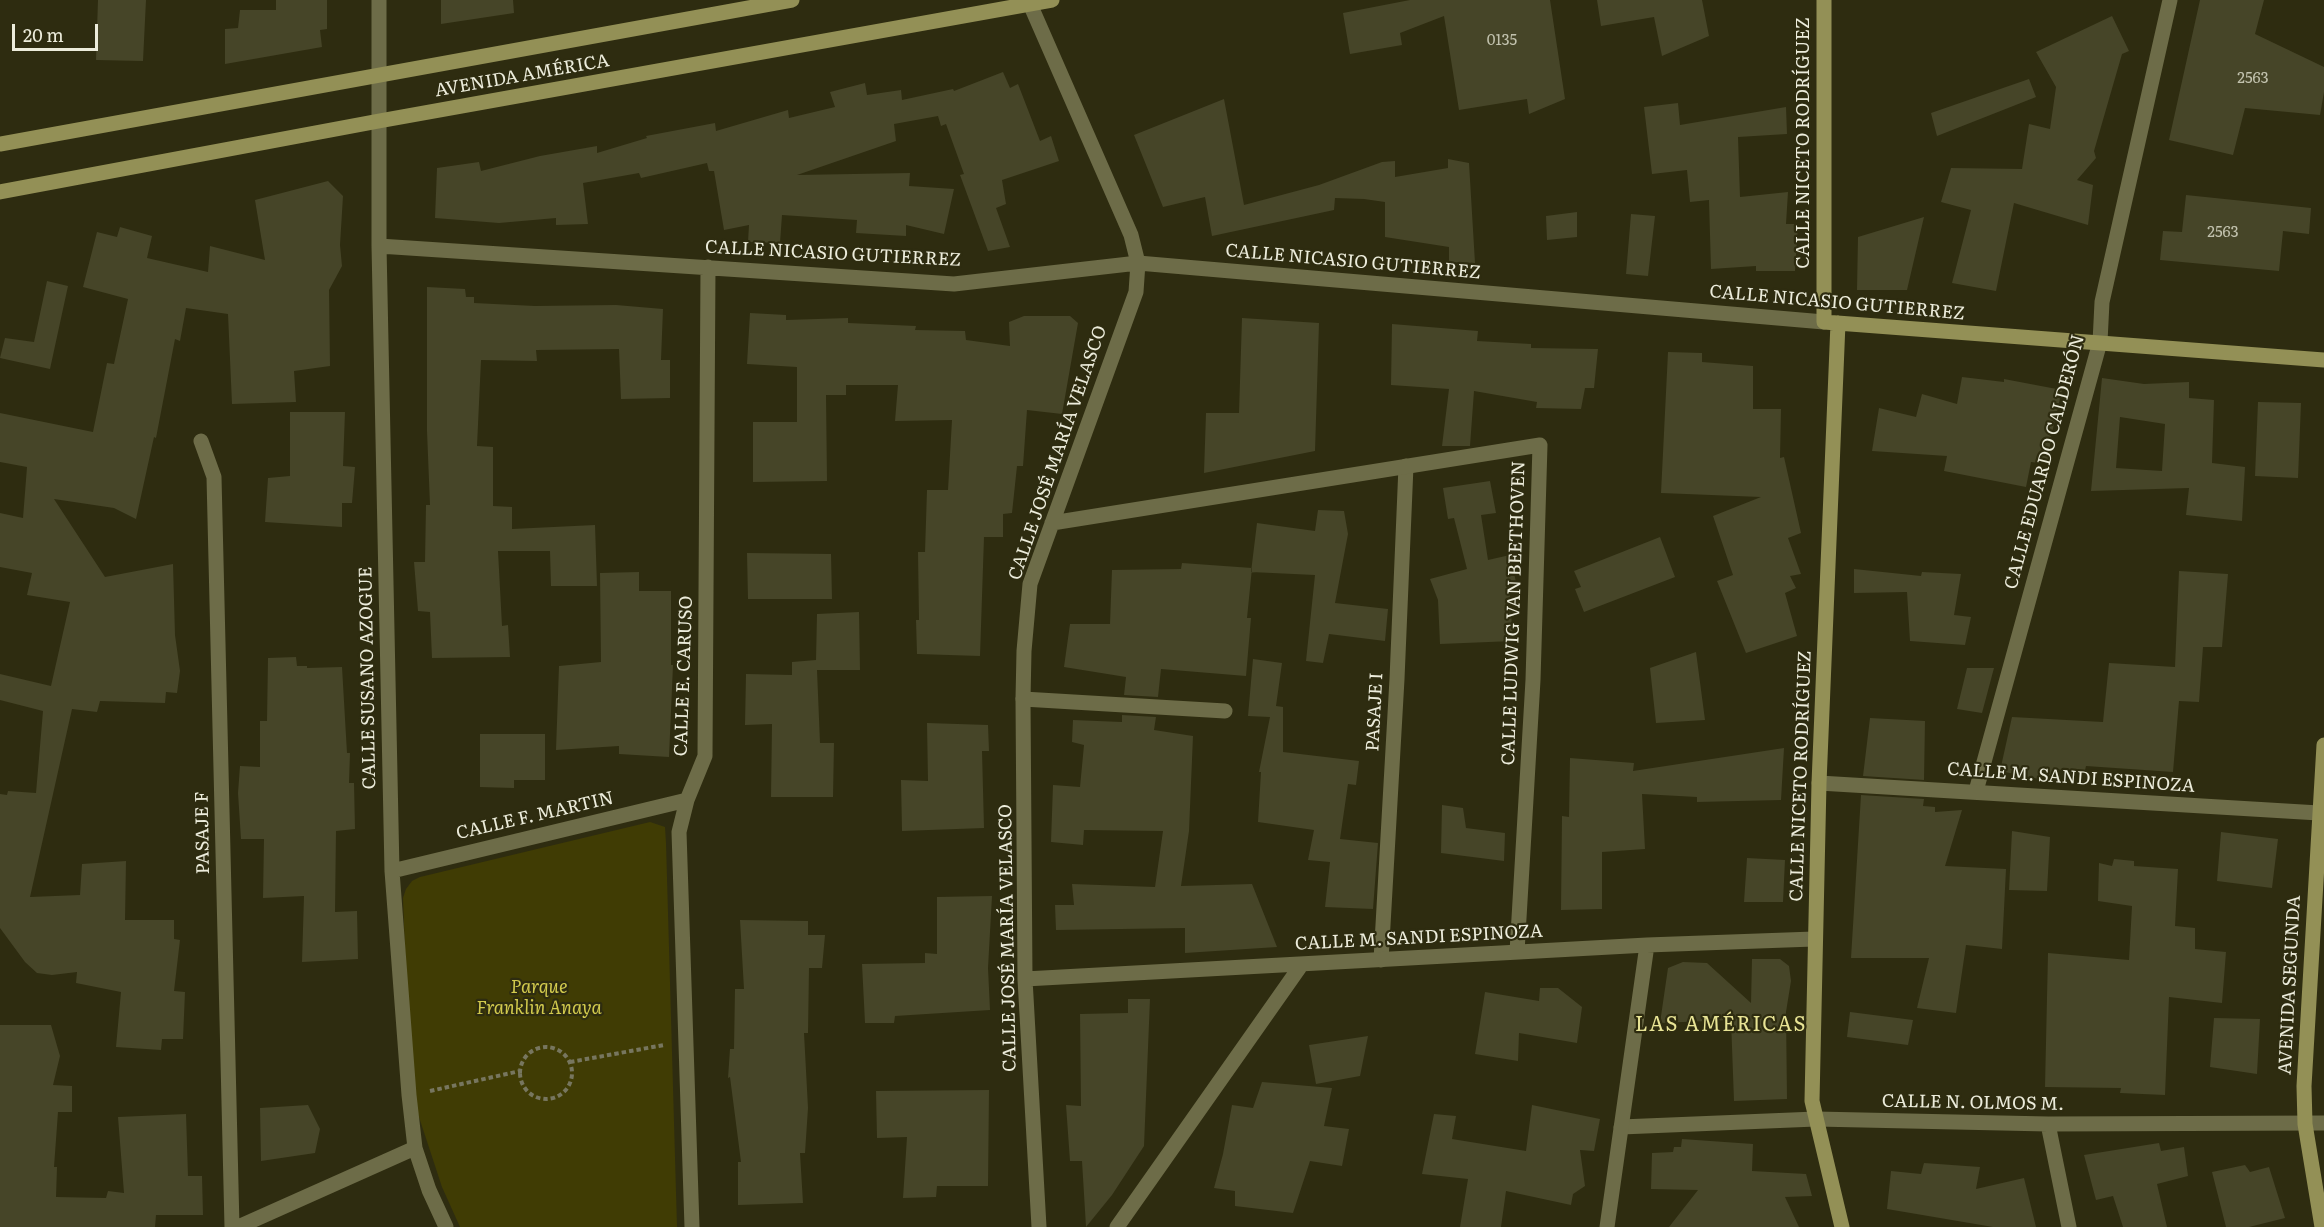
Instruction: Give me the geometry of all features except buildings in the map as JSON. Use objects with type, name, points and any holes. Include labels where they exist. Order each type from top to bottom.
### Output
[{"type":"main road","name":"AVENIDA AMÉRICA","points":[[0,144],[792,0]]},
{"type":"main road","name":"AVENIDA AMÉRICA","points":[[0,192],[1052,0]]},
{"type":"main road","name":"CALLE NICETO RODRÍGUEZ","points":[[1824,0],[1831,323],[1814,939],[1812,1101],[1842,1227]]},
{"type":"main road","name":"CALLE NICASIO GUTIERREZ","points":[[1831,323],[2324,360]]},
{"type":"main road","name":"AVENIDA SEGUNDA","points":[[2322,1227],[2305,1124],[2304,1086],[2324,745]]},
{"type":"street","name":"CALLE SUSANO AZOGUE","points":[[380,0],[379,246],[392,871],[415,1148],[429,1190],[446,1227]]},
{"type":"street","name":"CALLE EDUARDO CALDERÓN","points":[[1976,791],[2100,342],[2102,302],[2170,0]]},
{"type":"street","name":"CALLE JOSÉ MARÍA VELASCO","points":[[1030,4],[1131,234],[1138,263],[1136,292],[1030,584],[1024,651],[1023,699],[1025,979],[1039,1227]]},
{"type":"street","name":"CALLE NICASIO GUTIERREZ","points":[[379,246],[954,284],[1138,263],[1831,323]]},
{"type":"street","name":"CALLE E. CARUSO","points":[[692,1227],[679,832],[687,800],[705,756],[708,267]]},
{"type":"street","name":"PASAJE F","points":[[201,441],[214,477],[232,1227]]},
{"type":"street","name":"CALLE LUDWIG VAN BEETHOVEN","points":[[1052,524],[1540,445],[1533,680],[1517,952]]},
{"type":"street","name":"PASAJE I","points":[[1381,960],[1406,466]]},
{"type":"street","points":[[1023,699],[1225,711]]},
{"type":"street","name":"CALLE M. SANDI ESPINOZA","points":[[1820,783],[2319,813]]},
{"type":"street","name":"CALLE F. MARTIN","points":[[392,871],[687,800]]},
{"type":"street","name":"CALLE M. SANDI ESPINOZA","points":[[1025,979],[1647,945],[1814,939]]},
{"type":"street","points":[[1607,1227],[1647,945]]},
{"type":"street","points":[[1117,1227],[1302,964]]},
{"type":"street","name":"CALLE N. OLMOS M.","points":[[1621,1127],[1816,1119],[2048,1124],[2324,1123]]},
{"type":"street","points":[[2048,1124],[2069,1227]]},
{"type":"street","points":[[238,1227],[415,1148]]},
{"type":"path","points":[[570,1062],[685,1043]]},
{"type":"path","points":[[542,1047],[558,1050],[570,1062],[572,1078],[563,1092],[556,1097],[539,1098],[531,1094],[522,1080],[520,1071],[527,1056],[542,1047]]},
{"type":"path","points":[[409,1095],[520,1071]]},
{"type":"green space","name":"Parque Franklin Anaya","points":[[650,822],[665,827],[677,1227],[460,1227],[442,1187],[418,1114],[409,1052],[403,898],[406,889],[412,881],[420,877]]},
{"type":"district","name":"LAS AMÉRICAS","points":[[1721,1025]]}]
